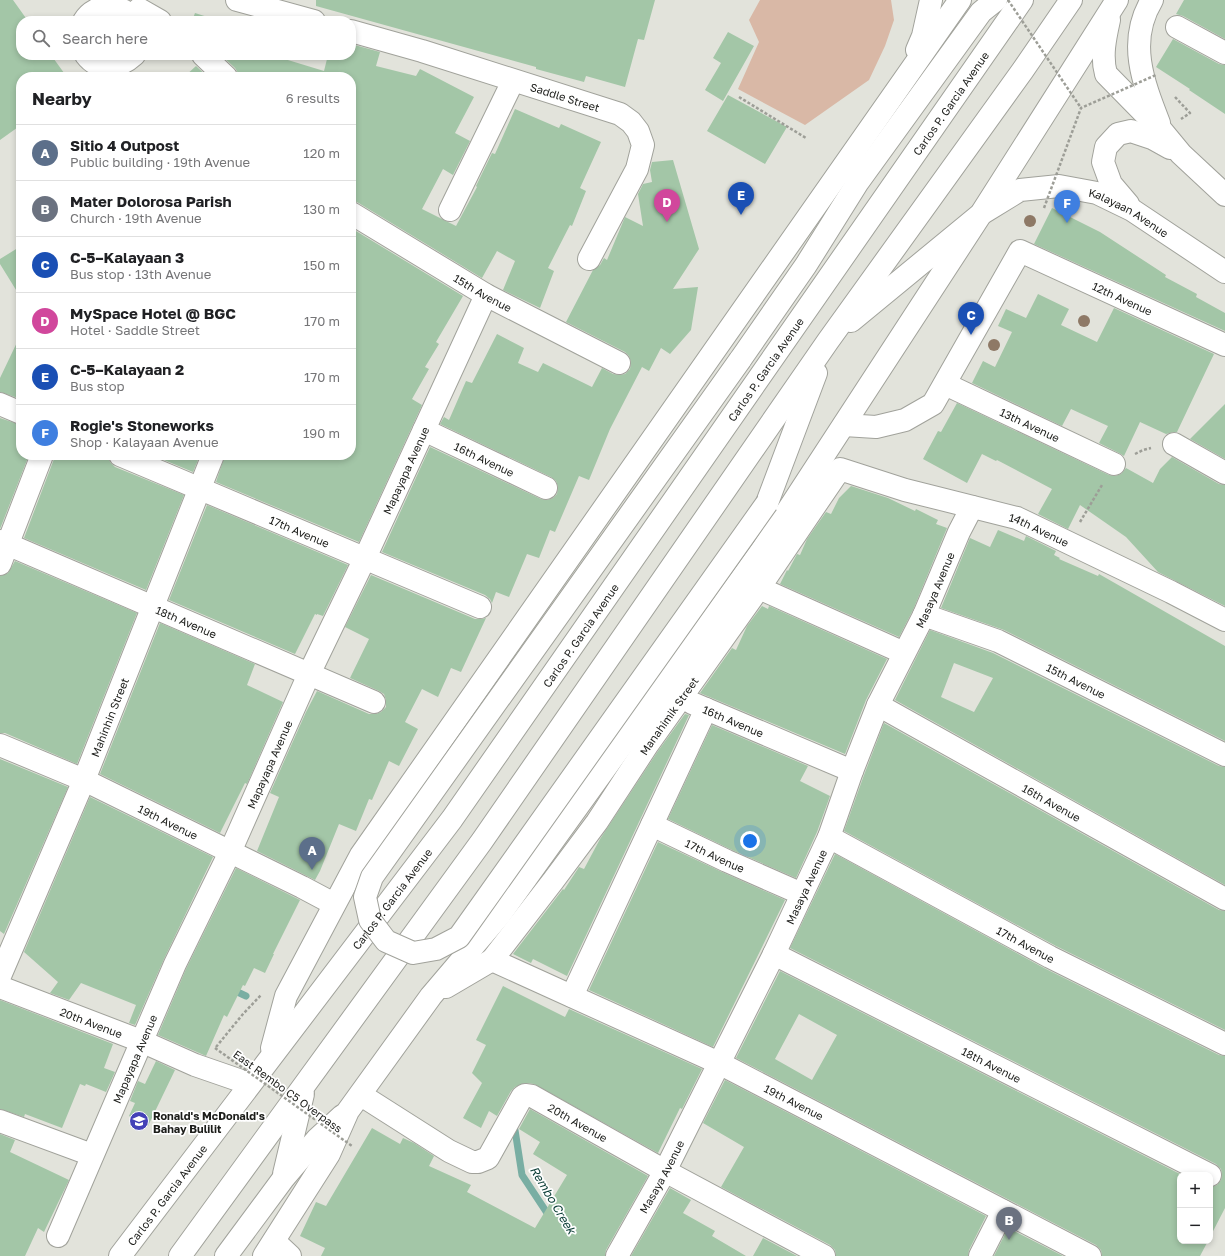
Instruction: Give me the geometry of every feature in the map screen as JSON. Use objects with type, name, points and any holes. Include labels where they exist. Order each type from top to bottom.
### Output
[{"type":"street","points":[[237,0],[296,16]]},
{"type":"street","points":[[858,182],[923,36],[932,0]]},
{"type":"street","points":[[269,1059],[286,996],[361,855],[960,0]]},
{"type":"street","points":[[981,214],[828,341],[767,502],[459,937],[436,949],[414,953],[386,941],[370,920],[366,897],[372,877],[740,360],[806,265],[858,182],[981,12],[996,0]]},
{"type":"street","name":"Carlos P. Garcia Avenue","points":[[120,1256],[452,819],[1022,0]]},
{"type":"street","points":[[180,1256],[482,841],[828,341],[1072,0]]},
{"type":"street","points":[[1152,0],[1145,12],[1140,30],[1139,56],[1146,89],[1162,131]]},
{"type":"street","points":[[1115,4],[1105,39],[1103,65],[1106,74],[1162,131],[1181,154],[1225,196]]},
{"type":"street","points":[[290,1256],[269,1248],[329,1154],[354,1103],[431,996],[499,916],[762,550],[844,426],[1115,4]]},
{"type":"street","points":[[87,11],[104,7],[115,7],[125,11],[138,12],[148,16]]},
{"type":"street","points":[[1177,27],[1225,53]]},
{"type":"street","name":"Saddle Street","points":[[356,32],[422,51],[620,114],[631,122],[638,131],[643,145],[637,169],[589,259]]},
{"type":"street","points":[[92,60],[96,64],[106,67],[122,66]]},
{"type":"street","points":[[209,60],[221,72]]},
{"type":"street","points":[[450,210],[513,81]]},
{"type":"street","points":[[1132,210],[1111,184],[1103,162],[1106,147],[1118,134],[1131,131],[1152,138],[1181,154]]},
{"type":"street","name":"Kalayaan Avenue","points":[[981,214],[1020,190],[1059,186],[1097,193],[1132,210],[1225,272]]},
{"type":"street","name":"15th Avenue","points":[[356,216],[486,295],[619,363]]},
{"type":"street","name":"12th Avenue","points":[[945,384],[1020,251],[1225,345]]},
{"type":"street","name":"Mapayapa Avenue","points":[[58,1236],[175,964],[230,852],[309,674],[365,558],[486,295]]},
{"type":"street","points":[[844,426],[876,427],[905,420],[933,404],[945,384]]},
{"type":"street","name":"13th Avenue","points":[[945,384],[1114,464]]},
{"type":"street","points":[[0,404],[16,411]]},
{"type":"street","name":"16th Avenue","points":[[424,430],[546,488]]},
{"type":"street","points":[[1174,444],[1225,472]]},
{"type":"street","points":[[2,550],[40,460]]},
{"type":"street","name":"17th Avenue","points":[[132,460],[480,607]]},
{"type":"street","name":"Mahinhin Street","points":[[0,976],[84,780],[211,460]]},
{"type":"street","name":"14th Avenue","points":[[840,469],[905,490],[1017,518],[1171,592],[1225,620]]},
{"type":"street","name":"Manahimik Street","points":[[492,960],[575,852],[648,744],[759,588],[840,469]]},
{"type":"street","name":"Masaya Avenue","points":[[617,1256],[665,1171],[774,954],[829,837],[852,771],[878,706],[924,615],[959,532],[972,507]]},
{"type":"street","name":"18th Avenue","points":[[2,550],[153,607],[374,702]]},
{"type":"street","points":[[759,588],[904,653]]},
{"type":"street","name":"15th Avenue","points":[[924,615],[998,641],[1225,755]]},
{"type":"street","name":"16th Avenue","points":[[682,698],[852,771]]},
{"type":"street","name":"16th Avenue","points":[[878,706],[1225,899]]},
{"type":"street","points":[[572,996],[706,709]]},
{"type":"street","name":"19th Avenue","points":[[0,745],[84,780],[334,904]]},
{"type":"street","name":"17th Avenue","points":[[652,825],[727,861],[802,894]]},
{"type":"street","name":"17th Avenue","points":[[829,837],[1050,957],[1225,1044]]},
{"type":"street","name":"18th Avenue","points":[[774,954],[1204,1172]]},
{"type":"street","points":[[431,996],[492,960]]},
{"type":"street","name":"19th Avenue","points":[[492,960],[719,1063],[1090,1256]]},
{"type":"street","name":"20th Avenue","points":[[0,987],[141,1041],[195,1065],[250,1084]]},
{"type":"street","points":[[283,1179],[305,1085]]},
{"type":"street","name":"20th Avenue","points":[[354,1103],[472,1162],[478,1162],[488,1158],[520,1101],[525,1095],[528,1094],[665,1171],[824,1256]]},
{"type":"street","points":[[226,1256],[283,1179],[317,1139],[354,1103]]},
{"type":"street","points":[[0,1121],[92,1155]]},
{"type":"street","name":"18th Avenue","points":[[1213,1177],[1225,1183]]},
{"type":"street","points":[[980,1256],[1003,1211]]},
{"type":"path","points":[[1008,0],[1081,108]]},
{"type":"path","points":[[1044,208],[1081,108],[1156,76]]},
{"type":"path","points":[[739,97],[806,138]]},
{"type":"path","name":"East Rembo C5 Overpass","points":[[261,994],[215,1048],[352,1146]]},
{"type":"shaded area","points":[[760,0],[891,0],[894,20],[885,46],[869,80],[805,125],[738,89],[759,42],[749,20]]},
{"type":"building","points":[[0,0],[13,0],[24,16],[16,16],[16,60],[55,60],[63,72],[16,72],[16,129],[0,140]]},
{"type":"building","points":[[316,0],[655,0],[644,40],[638,39],[625,87],[586,76],[584,82],[536,69],[536,67],[316,6]]},
{"type":"building","points":[[1184,0],[1225,0],[1225,39],[1183,16],[1176,14]]},
{"type":"building","points":[[195,13],[204,16],[194,16]]},
{"type":"building","points":[[728,32],[754,46],[723,101],[705,90],[721,63],[713,58]]},
{"type":"building","points":[[1173,39],[1219,64],[1225,65],[1225,114],[1156,67]]},
{"type":"building","points":[[356,45],[380,52],[376,66],[416,76],[420,69],[474,97],[455,133],[470,141],[453,175],[443,169],[422,209],[456,226],[477,187],[476,186],[492,153],[495,154],[515,109],[559,128],[561,124],[601,142],[580,188],[586,191],[572,226],[570,225],[548,268],[554,271],[540,308],[503,290],[515,261],[497,251],[482,278],[356,202],[356,72],[237,72],[226,60],[288,60],[324,71],[327,60],[356,60]]},
{"type":"building","points":[[196,66],[203,72],[189,72]]},
{"type":"building","points":[[728,95],[787,127],[765,164],[707,131]]},
{"type":"building","points":[[673,160],[699,249],[673,289],[698,287],[691,330],[670,354],[661,348],[649,371],[642,367],[610,429],[589,480],[579,476],[555,532],[550,530],[539,558],[527,554],[509,597],[496,592],[492,603],[485,595],[382,552],[430,447],[541,499],[547,500],[553,498],[557,494],[558,487],[556,481],[551,477],[440,424],[444,417],[449,420],[466,381],[472,383],[497,334],[524,348],[518,363],[538,372],[543,363],[592,387],[602,368],[613,374],[619,375],[625,374],[630,369],[631,362],[629,356],[625,352],[566,322],[593,270],[600,265],[604,258],[607,260],[625,217],[643,226],[638,194],[643,184],[652,182],[650,170],[652,162]]},
{"type":"building","points":[[1052,208],[1100,232],[1166,275],[1165,277],[1197,294],[1196,297],[1225,313],[1225,331],[1034,244]]},
{"type":"building","points":[[356,231],[463,296],[436,342],[439,344],[425,367],[429,369],[412,399],[422,405],[359,542],[216,482],[223,460],[356,460]]},
{"type":"building","points":[[16,249],[16,290],[0,264],[0,259]]},
{"type":"building","points":[[1038,294],[1069,309],[1061,325],[1097,342],[1114,308],[1214,354],[1177,432],[1166,434],[1140,422],[1124,456],[1099,443],[1108,426],[1071,409],[1062,426],[972,383],[983,361],[995,367],[1012,332],[998,326],[1006,309],[1026,318]]},
{"type":"building","points":[[16,344],[16,397],[0,392],[0,378]]},
{"type":"building","points":[[957,403],[1109,475],[1115,476],[1121,474],[1126,468],[1153,483],[1160,469],[1172,457],[1219,484],[1225,485],[1225,606],[1158,572],[1126,537],[1080,505],[1068,529],[1038,514],[1052,489],[997,460],[996,461],[982,454],[967,483],[923,459],[938,431],[941,432]]},
{"type":"building","points":[[1225,404],[1225,459],[1190,439]]},
{"type":"building","points":[[0,418],[16,423],[16,460],[27,460],[0,529]]},
{"type":"building","points":[[54,460],[109,460],[115,467],[184,495],[146,590],[24,538]]},
{"type":"building","points":[[164,460],[198,460],[193,472]]},
{"type":"building","points":[[851,486],[888,498],[915,511],[916,509],[938,520],[936,524],[947,528],[913,610],[899,637],[780,584],[797,554],[800,555],[807,539],[826,512],[831,514],[839,498]]},
{"type":"building","points":[[207,505],[348,565],[323,616],[315,614],[295,654],[169,600]]},
{"type":"building","points":[[998,530],[1024,541],[1026,536],[1056,551],[1054,555],[1060,558],[1059,559],[1098,576],[1099,574],[1225,646],[1225,741],[1004,630],[941,608],[970,538],[990,547]]},
{"type":"building","points":[[15,561],[137,613],[77,764],[5,733],[0,733],[0,576],[8,573]]},
{"type":"building","points":[[371,575],[475,619],[486,618],[461,672],[451,668],[438,697],[422,689],[405,722],[418,729],[399,766],[389,761],[372,800],[369,799],[356,831],[339,824],[315,880],[257,851],[279,797],[270,793],[306,712],[317,691],[369,714],[381,712],[386,707],[384,694],[350,678],[369,639],[345,627]]},
{"type":"building","points":[[762,606],[768,609],[769,606],[887,659],[866,700],[845,754],[700,693],[732,648],[736,650],[747,626]]},
{"type":"building","points":[[160,623],[255,664],[247,685],[283,702],[247,784],[245,783],[220,833],[100,774]]},
{"type":"building","points":[[930,630],[993,653],[1219,766],[1225,767],[1225,885],[895,700]],"holes":[[[954,663],[993,678],[974,712],[941,697]]]},
{"type":"building","points":[[685,714],[689,715],[567,976],[533,959],[531,963],[513,954],[563,889],[564,890],[579,867],[584,869],[600,839],[658,751]]},
{"type":"building","points":[[884,723],[1219,910],[1225,911],[1225,1030],[1056,946],[844,831]]},
{"type":"building","points":[[712,725],[808,766],[800,781],[830,796],[817,832],[796,878],[732,850],[668,819]]},
{"type":"building","points":[[0,759],[68,787],[4,934],[0,931]]},
{"type":"building","points":[[90,797],[213,857],[164,959],[135,1025],[129,1023],[136,1005],[81,983],[69,1000],[50,993],[58,982],[24,952]]},
{"type":"building","points":[[658,842],[785,900],[713,1047],[589,990]]},
{"type":"building","points":[[835,854],[1044,968],[1219,1055],[1225,1056],[1225,1208],[1213,1231],[1213,1186],[1217,1185],[1221,1180],[1222,1175],[1221,1169],[1216,1164],[790,948]]},
{"type":"building","points":[[236,868],[300,900],[265,973],[254,968],[245,986],[243,985],[227,1017],[224,1015],[206,1056],[158,1035],[186,969]]},
{"type":"building","points":[[780,971],[1177,1172],[1177,1244],[1206,1244],[1200,1256],[1102,1256],[1101,1250],[1096,1245],[736,1058]],"holes":[[[799,1014],[837,1035],[812,1080],[775,1059]]]},
{"type":"building","points":[[503,986],[565,1017],[569,1009],[702,1069],[682,1109],[680,1108],[658,1153],[534,1084],[526,1083],[515,1087],[511,1091],[497,1116],[489,1111],[481,1128],[463,1118],[482,1083],[472,1073],[486,1045],[476,1040]]},
{"type":"building","points":[[0,1000],[113,1044],[104,1068],[115,1072],[106,1092],[86,1084],[85,1086],[80,1084],[62,1128],[25,1114],[24,1117],[0,1109]]},
{"type":"building","points":[[156,1061],[175,1070],[148,1126],[129,1116],[135,1103],[130,1101],[138,1081],[145,1084]]},
{"type":"building","points":[[725,1080],[986,1216],[969,1250],[968,1256],[836,1256],[835,1250],[830,1245],[721,1187],[744,1147],[703,1123]]},
{"type":"building","points":[[530,1109],[648,1176],[606,1250],[605,1256],[321,1256],[325,1248],[300,1236],[316,1202],[326,1206],[372,1128],[400,1144],[403,1138],[414,1143],[434,1156],[429,1166],[471,1185],[467,1192],[535,1228],[567,1175],[533,1154],[540,1142],[519,1129]]},
{"type":"building","points":[[0,1134],[15,1140],[10,1152],[69,1180],[44,1232],[38,1228],[25,1256],[0,1256]]},
{"type":"building","points":[[670,1188],[691,1200],[683,1213],[715,1231],[712,1236],[746,1256],[631,1256]]},
{"type":"building","points":[[1008,1228],[1063,1256],[994,1256]]},
{"type":"building","points":[[763,1238],[797,1256],[753,1256]]},
{"type":"waterway","name":"Rembo Creek","points":[[231,989],[246,996]]},
{"type":"waterway","name":"Rembo Creek","points":[[515,1130],[522,1175],[551,1219]]},
{"type":"place","name":"C-5–Kalayaan 2","points":[[741,215]]},
{"type":"place","name":"MySpace Hotel @ BGC","points":[[667,222]]},
{"type":"place","name":"Rogie's Stoneworks","points":[[1067,223]]},
{"type":"place","name":"C-5–Kalayaan 3","points":[[971,335]]},
{"type":"place","name":"Sitio 4 Outpost","points":[[312,870]]},
{"type":"place","name":"Ronald's McDonald's Bahay Bulilit","points":[[139,1121]]},
{"type":"place","name":"Mater Dolorosa Parish","points":[[1009,1240]]}]
